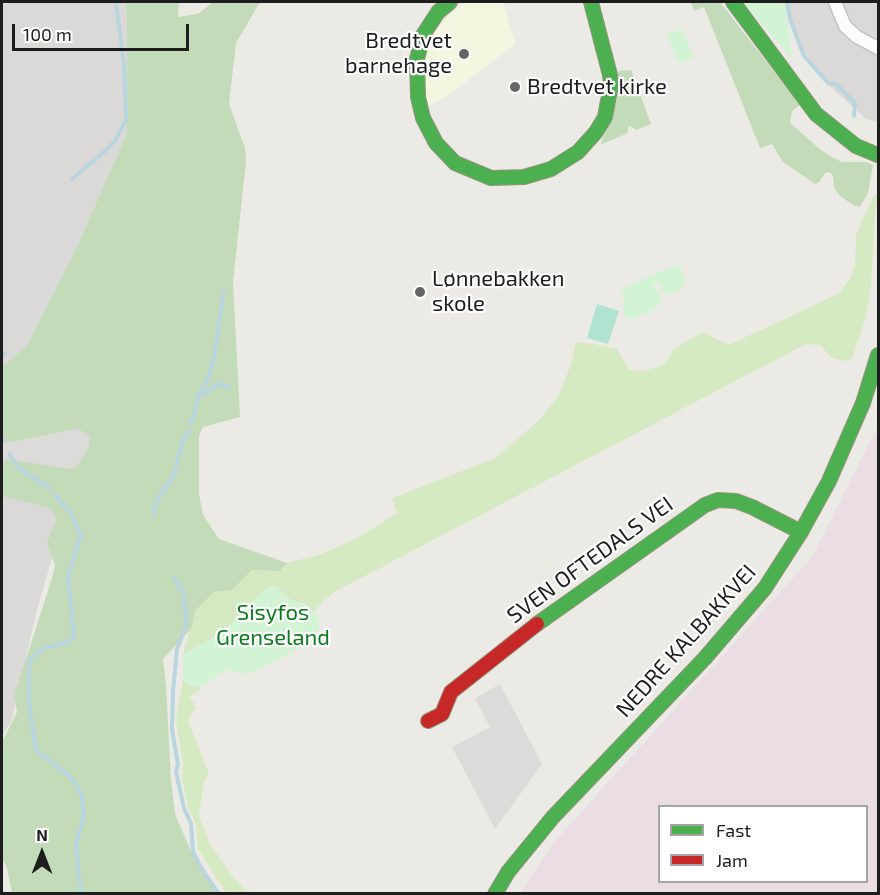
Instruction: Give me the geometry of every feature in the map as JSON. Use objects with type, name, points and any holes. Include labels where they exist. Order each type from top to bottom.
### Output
[{"type":"street","points":[[450,2],[438,12],[423,35],[417,59],[418,97],[423,118],[436,143],[455,163],[491,178],[524,177],[551,169],[578,152],[596,132],[605,117],[610,96],[610,75],[591,2]]},
{"type":"street","points":[[733,2],[816,114],[856,146],[879,155]]},
{"type":"street","points":[[835,2],[845,26],[857,37],[879,48]]},
{"type":"street","name":"NEDRE KALBAKKVEI","points":[[495,894],[508,873],[553,817],[705,658],[747,610],[819,502],[863,403],[879,355]]},
{"type":"street","name":"SVEN OFTEDALS VEI","points":[[428,721],[442,714],[451,692],[518,637],[705,505],[718,501],[736,501],[801,532]]},
{"type":"shaded area","points":[[2,2],[125,2],[127,133],[75,251],[26,347],[2,366]]},
{"type":"shaded area","name":"Bredtvet barnehage","points":[[466,2],[503,2],[515,44],[454,91],[429,106],[421,77],[428,45],[435,31],[446,18]]},
{"type":"shaded area","points":[[785,2],[878,2],[878,122],[866,119],[820,77],[800,44]]},
{"type":"shaded area","points":[[878,426],[878,893],[520,893],[553,843],[812,557]]},
{"type":"shaded area","points":[[77,429],[90,435],[89,446],[77,467],[70,469],[8,459],[2,462],[2,444]]},
{"type":"shaded area","points":[[86,439],[36,614],[11,722],[2,736],[2,447]]},
{"type":"shaded area","points":[[500,684],[542,764],[495,829],[452,747],[490,727],[475,698]]},
{"type":"green space","points":[[125,2],[179,2],[178,17],[198,14],[213,2],[260,2],[236,43],[229,104],[245,148],[246,161],[233,282],[240,417],[203,427],[199,436],[199,494],[203,515],[219,539],[287,563],[280,571],[252,570],[232,590],[214,592],[195,611],[191,629],[163,659],[175,814],[193,856],[218,893],[12,893],[7,868],[2,858],[2,742],[17,712],[14,696],[53,575],[55,565],[47,543],[56,520],[54,513],[47,507],[2,496],[2,462],[77,429],[2,444],[2,366],[26,347],[75,251],[127,133]]},
{"type":"green space","points":[[691,2],[720,2],[800,105],[792,111],[790,123],[832,157],[842,162],[865,162],[873,165],[868,193],[860,207],[840,196],[834,187],[833,176],[830,172],[825,173],[815,184],[783,162],[772,144],[760,148],[704,7],[694,11]]},
{"type":"green space","points":[[743,2],[785,2],[792,59]]},
{"type":"green space","points":[[682,29],[694,57],[681,63],[677,61],[667,34]]},
{"type":"green space","points":[[631,70],[651,124],[636,130],[630,126],[628,133],[600,145],[617,99],[618,71]]},
{"type":"green space","points":[[878,192],[871,285],[866,317],[852,359],[843,361],[832,358],[820,345],[806,344],[336,591],[315,611],[303,603],[291,600],[276,586],[269,586],[221,633],[183,655],[195,611],[214,592],[232,590],[252,570],[280,571],[287,563],[318,555],[354,540],[397,513],[392,498],[496,458],[539,420],[559,395],[571,364],[576,342],[617,349],[629,370],[644,371],[665,364],[673,350],[702,332],[729,345],[838,294],[850,279],[855,265],[856,235],[873,197]]},
{"type":"green space","points":[[679,265],[685,280],[681,290],[670,294],[663,291],[659,282],[652,285],[661,295],[657,307],[634,320],[624,316],[624,298],[620,291],[647,277]]},
{"type":"green space","points":[[597,304],[619,311],[608,344],[587,338]]},
{"type":"green space","name":"Sisyfos Grenseland","points":[[269,586],[276,586],[291,600],[303,603],[315,611],[319,618],[319,630],[312,642],[246,674],[228,670],[199,687],[188,685],[183,679],[183,655],[221,633]]},
{"type":"green space","points":[[183,679],[188,685],[199,687],[201,690],[190,696],[196,708],[190,714],[189,723],[209,774],[204,781],[199,816],[210,844],[233,877],[247,891],[258,893],[226,893],[198,849],[196,824],[188,807],[182,778],[183,765],[176,720]]},
{"type":"waterway","points":[[72,179],[115,141],[126,120],[124,64],[116,2]]},
{"type":"waterway","points":[[787,2],[790,19],[804,56],[828,83],[836,84],[855,103],[854,116]]},
{"type":"waterway","points":[[199,395],[209,376],[214,358],[224,290]]},
{"type":"waterway","points":[[2,357],[5,353]]},
{"type":"waterway","points":[[191,423],[199,395],[208,392],[215,385],[229,387]]},
{"type":"waterway","points":[[154,515],[159,497],[174,475],[183,439],[189,431]]},
{"type":"waterway","points":[[9,454],[20,469],[50,488]]},
{"type":"waterway","points":[[55,495],[70,512],[81,535],[68,576],[74,637],[65,643],[43,648],[29,661],[29,703],[36,750],[72,778],[82,796],[84,816],[76,844],[81,894]]},
{"type":"waterway","points":[[174,578],[184,594],[186,626],[177,649],[173,691],[172,729],[178,764],[176,772],[184,808],[191,824],[193,852],[219,894]]},
{"type":"traffic: fast","points":[[450,2],[438,12],[423,35],[417,59],[418,97],[423,118],[436,143],[455,163],[491,178],[524,177],[551,169],[578,152],[596,132],[605,117],[611,85],[610,75],[591,2]]},
{"type":"traffic: fast","points":[[733,2],[816,114],[856,146],[878,155]]},
{"type":"traffic: fast","points":[[495,894],[508,872],[553,817],[705,658],[765,588],[801,532],[829,481],[863,403],[878,355]]},
{"type":"traffic: fast","points":[[537,624],[705,505],[718,500],[736,501],[752,507],[801,532]]},
{"type":"traffic: jam","points":[[428,721],[442,714],[451,692],[537,624]]},
{"type":"place","name":"Bredtvet barnehage","points":[[464,54]]},
{"type":"place","name":"Bredtvet kirke","points":[[515,87]]},
{"type":"place","name":"Lønnebakken skole","points":[[420,292]]}]
